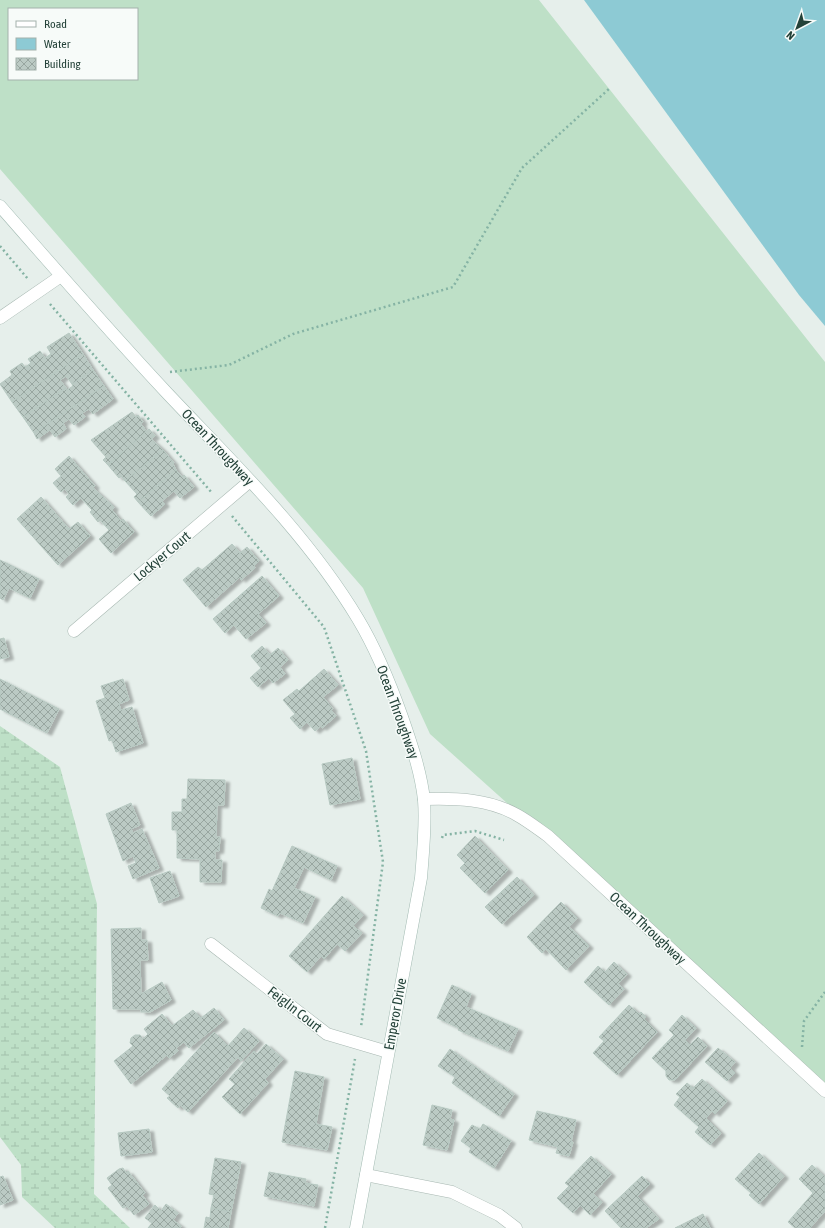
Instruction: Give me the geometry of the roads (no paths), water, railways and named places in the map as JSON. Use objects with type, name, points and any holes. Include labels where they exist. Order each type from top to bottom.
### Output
[{"type":"street","name":"Ocean Throughway","points":[[0,206],[150,374],[250,481],[287,523],[330,576],[359,620],[390,684],[419,772],[424,799],[467,800],[496,805],[518,815],[548,836],[825,1091]]},
{"type":"street","points":[[0,318],[61,276]]},
{"type":"street","name":"Lockyer Court","points":[[74,631],[250,481]]},
{"type":"street","name":"Emperor Drive","points":[[356,1228],[421,878],[425,835],[424,799]]},
{"type":"street","name":"Feiglin Court","points":[[212,944],[327,1034],[388,1052]]},
{"type":"street","points":[[366,1175],[452,1192],[499,1215],[516,1228]]},
{"type":"water","points":[[584,0],[825,0],[825,326],[799,295]]}]
